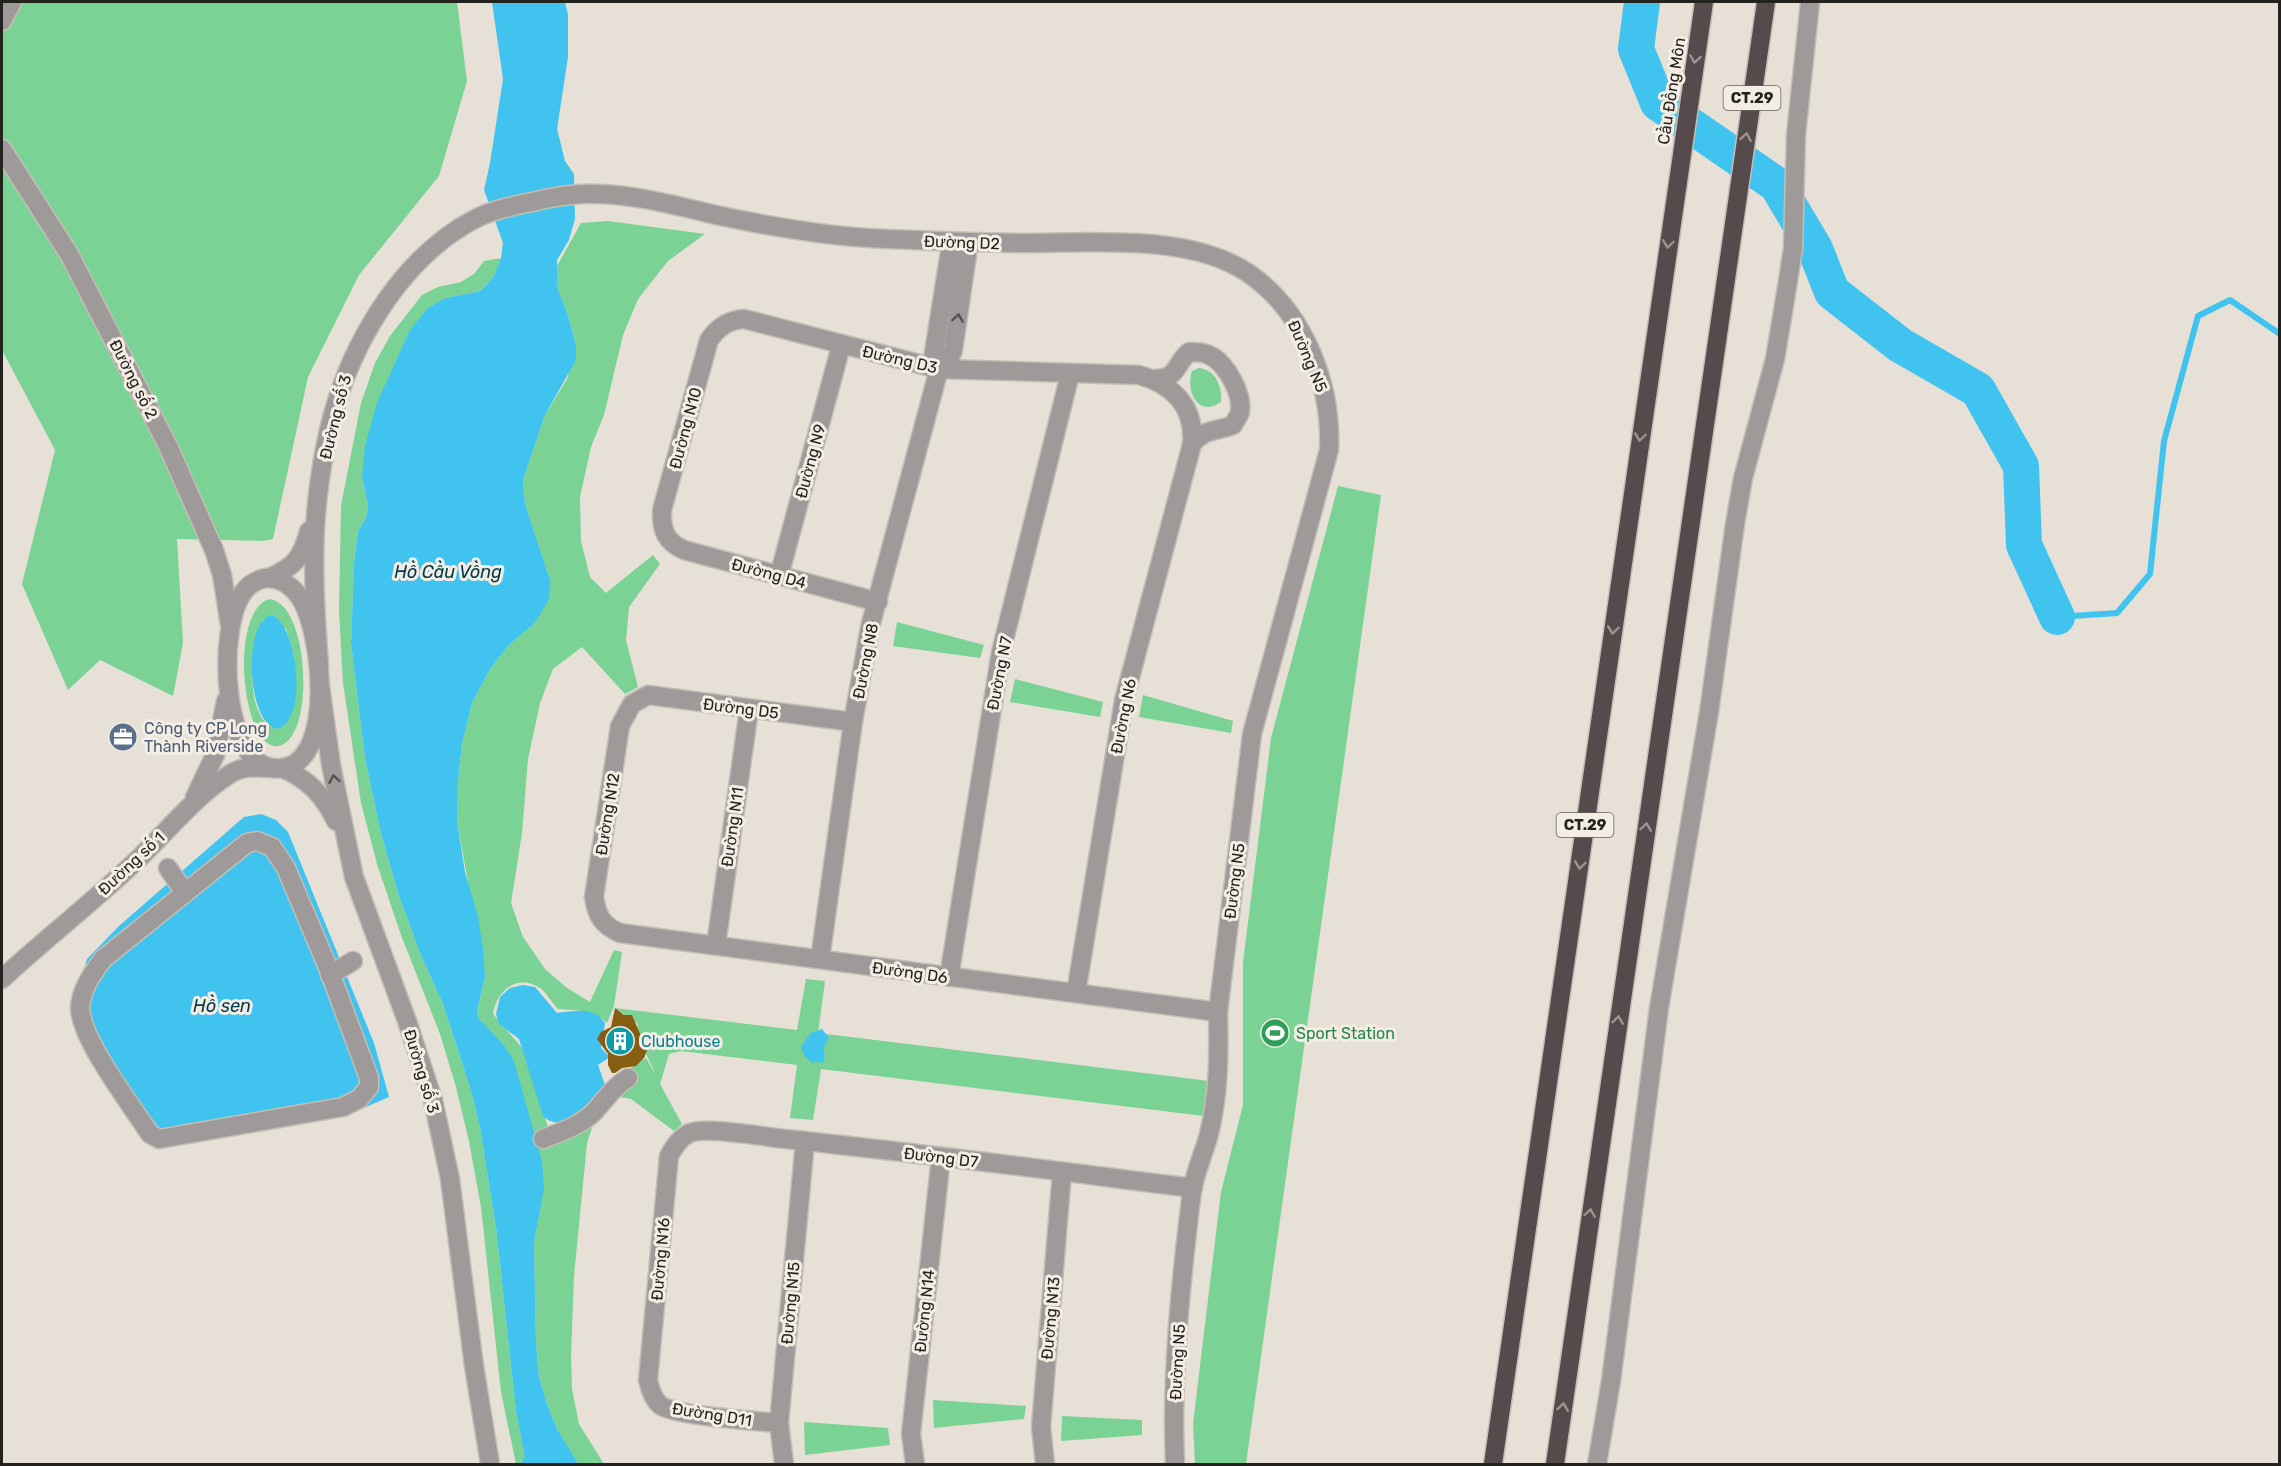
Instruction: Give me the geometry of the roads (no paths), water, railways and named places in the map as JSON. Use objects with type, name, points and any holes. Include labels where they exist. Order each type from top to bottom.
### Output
[{"type":"highway","name":"Cầu Đồng Môn","points":[[1494,1464],[1704,2]]},
{"type":"highway","name":"CT.29","points":[[1555,1464],[1766,2]]},
{"type":"street","points":[[2,21],[12,2]]},
{"type":"street","points":[[1598,1464],[1611,1381],[1659,1008],[1709,712],[1737,512],[1743,478],[1775,359],[1793,248],[1796,135],[1810,2]]},
{"type":"street","name":"Đường số 2","points":[[2,149],[69,254],[168,446],[214,550],[222,575],[230,625]]},
{"type":"street","name":"Đường D2","points":[[477,218],[501,209],[562,196],[591,194],[618,196],[804,230],[872,238],[959,242],[1154,244],[1222,259],[1247,272],[1271,291],[1289,312]]},
{"type":"street","name":"Đường số 3","points":[[319,666],[314,552],[318,494],[327,440],[346,372],[367,328],[401,281],[425,253],[477,218]]},
{"type":"street","name":"Đường N8","points":[[820,959],[853,722],[870,627],[939,369],[948,364],[953,350],[967,255],[965,247],[959,242]]},
{"type":"street","name":"Đường N5","points":[[1175,1464],[1174,1425],[1181,1307],[1193,1188],[1209,1134],[1217,1095],[1218,1012],[1252,734],[1329,450],[1328,418],[1318,372],[1305,340],[1289,312]]},
{"type":"street","name":"Đường D3","points":[[722,326],[732,320],[744,319],[939,369],[1070,374],[1121,373],[1155,379]]},
{"type":"street","name":"Đường N10","points":[[665,535],[661,522],[665,499],[709,340],[722,326]]},
{"type":"street","name":"Đường N9","points":[[780,576],[841,345]]},
{"type":"street","points":[[1155,379],[1166,379],[1174,374],[1181,359],[1189,352],[1203,352],[1214,357],[1232,381],[1240,397],[1240,413],[1233,425],[1208,431],[1198,436],[1192,444]]},
{"type":"street","name":"Đường N7","points":[[949,977],[1001,652],[1070,374]]},
{"type":"street","name":"Đường N6","points":[[1076,993],[1124,700],[1192,444],[1192,424],[1188,411],[1174,393],[1155,379]]},
{"type":"street","points":[[184,813],[198,791],[215,754],[228,688],[230,625],[236,605],[244,590],[254,582],[287,570],[299,556],[309,534],[318,494]]},
{"type":"street","name":"Đường D4","points":[[665,535],[674,545],[684,550],[878,602]]},
{"type":"street","points":[[269,578],[277,578],[288,584],[299,596],[312,627],[320,686],[317,722],[312,742],[296,763],[276,768]]},
{"type":"street","name":"Đường số 3","points":[[320,686],[335,785],[354,877],[407,1021],[433,1100],[450,1179],[474,1366],[490,1464]]},
{"type":"street","points":[[228,688],[237,731],[247,750],[257,761],[305,780],[327,804],[336,822],[354,877]]},
{"type":"street","name":"Đường D5","points":[[632,704],[648,695],[853,722]]},
{"type":"street","name":"Đường N12","points":[[605,924],[596,912],[594,897],[620,726],[632,704]]},
{"type":"street","name":"Đường N11","points":[[716,945],[749,710]]},
{"type":"street","name":"Đường số 1","points":[[2,979],[136,861],[184,813],[232,773],[245,768],[276,768]]},
{"type":"street","points":[[257,841],[272,847],[286,868],[369,1078],[369,1086],[359,1099],[343,1107],[159,1139],[150,1134],[89,1041],[80,1009],[89,979],[103,959],[184,893],[247,843],[257,841]]},
{"type":"street","points":[[168,868],[184,893]]},
{"type":"street","name":"Đường D6","points":[[605,924],[620,933],[1218,1012]]},
{"type":"street","points":[[330,975],[353,961]]},
{"type":"street","points":[[543,1139],[579,1123],[596,1110],[619,1083],[628,1078]]},
{"type":"street","name":"Đường D7","points":[[690,1133],[712,1132],[805,1141],[1193,1188]]},
{"type":"street","name":"Đường N16","points":[[651,1392],[648,1380],[669,1156],[676,1143],[690,1133]]},
{"type":"street","name":"Đường N15","points":[[784,1464],[779,1424],[805,1141]]},
{"type":"street","name":"Đường N14","points":[[915,1464],[911,1434],[940,1157]]},
{"type":"street","name":"Đường N13","points":[[1045,1464],[1041,1428],[1062,1172]]},
{"type":"street","name":"Đường D11","points":[[651,1392],[660,1405],[677,1412],[779,1424]]},
{"type":"water","name":"Hồ Cầu Vồng","points":[[492,2],[565,2],[568,15],[568,57],[557,129],[565,161],[574,174],[575,219],[569,240],[557,260],[557,287],[568,315],[576,346],[576,360],[545,415],[523,480],[525,504],[550,580],[549,599],[535,623],[509,645],[490,669],[472,703],[462,744],[457,821],[465,872],[478,917],[483,949],[485,977],[477,1011],[479,1019],[503,1044],[514,1061],[542,1161],[544,1188],[534,1243],[539,1377],[557,1429],[578,1464],[523,1464],[522,1461],[525,1457],[516,1411],[496,1227],[480,1128],[472,1094],[443,1004],[420,953],[399,896],[381,834],[365,758],[351,643],[354,563],[358,531],[366,518],[368,506],[362,476],[365,446],[377,403],[410,330],[428,308],[445,298],[481,291],[494,276],[501,258],[503,243],[484,190],[503,79]]},
{"type":"water","points":[[272,615],[281,623],[289,637],[296,674],[293,710],[286,723],[276,729],[266,722],[259,708],[252,671],[256,634],[263,621]]},
{"type":"water","name":"Hồ sen","points":[[261,814],[276,820],[288,832],[374,1043],[389,1097],[359,1110],[152,1146],[93,1063],[77,1036],[74,1009],[87,959],[119,926],[244,817]]},
{"type":"water","points":[[523,985],[535,987],[557,1013],[590,1012],[605,1023],[601,1048],[610,1057],[598,1065],[607,1090],[586,1111],[569,1121],[560,1123],[543,1116],[519,1039],[499,1024],[496,1014],[500,997],[510,988]]},
{"type":"water","points":[[822,1029],[829,1038],[823,1049],[825,1056],[823,1063],[813,1061],[816,1066],[804,1055],[801,1047],[811,1033]]},
{"type":"waterway","points":[[1642,2],[1636,49],[1658,103],[1777,185],[1815,249],[1832,292],[1900,345],[1978,390],[2021,466],[2024,545],[2057,617]]},
{"type":"waterway","points":[[2057,617],[2117,613],[2150,574],[2164,441],[2198,316],[2230,300],[2280,334]]},
{"type":"place","name":"Công ty CP Long Thành Riverside","points":[[123,737]]},
{"type":"place","name":"Sport Station","points":[[1275,1033]]},
{"type":"place","name":"Clubhouse","points":[[620,1041]]}]
